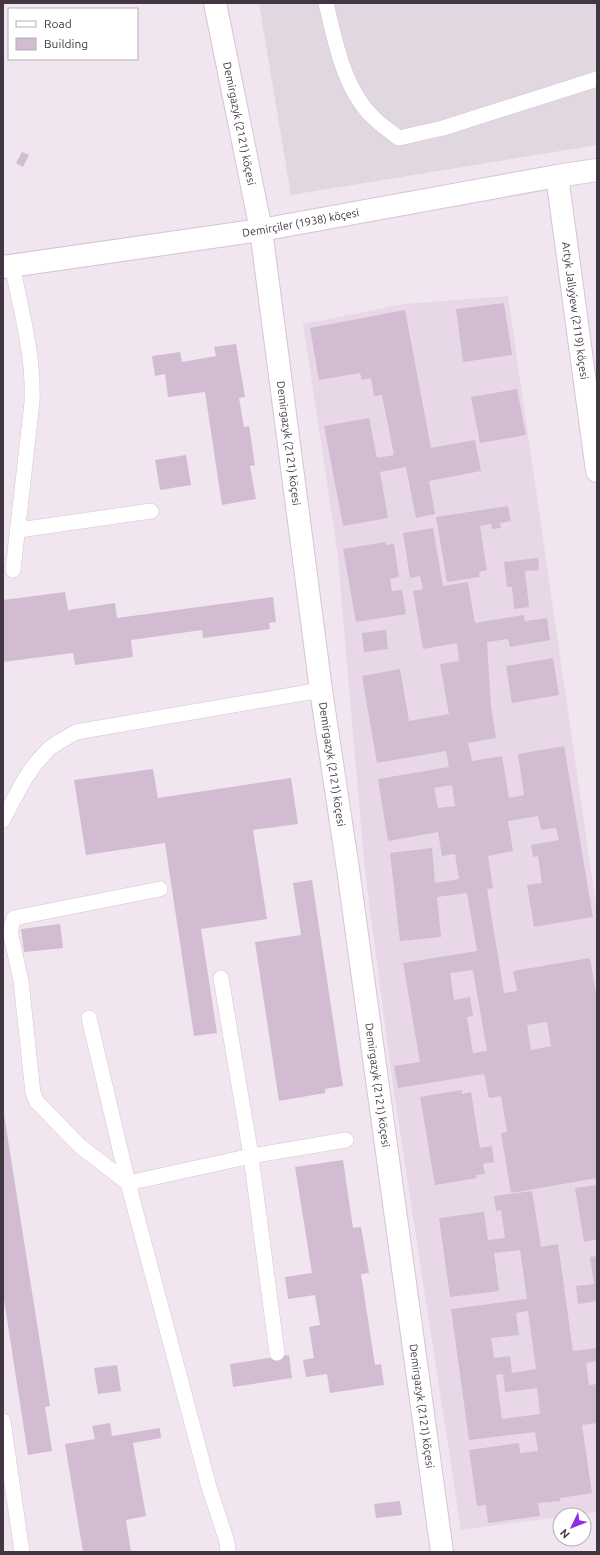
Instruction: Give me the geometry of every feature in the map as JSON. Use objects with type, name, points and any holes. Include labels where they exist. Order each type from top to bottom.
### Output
[{"type":"street","name":"Demirgazyk (2121) köçesi","points":[[216,3],[261,230],[320,690],[350,877],[442,1552]]},
{"type":"street","name":"Demirçiler (1938) köçesi","points":[[8,266],[261,230],[597,170]]},
{"type":"street","name":"Artyk Jallyýew (2119) köçesi","points":[[557,176],[597,471]]},
{"type":"lane","points":[[326,3],[339,56],[356,96],[374,118],[399,138],[443,128],[597,79]]},
{"type":"lane","points":[[8,266],[31,357],[33,381],[19,530],[13,570]]},
{"type":"lane","points":[[19,530],[151,511]]},
{"type":"lane","points":[[3,820],[22,782],[40,760],[51,748],[76,732],[320,690]]},
{"type":"lane","points":[[160,889],[14,918],[10,931],[20,981],[33,1093],[37,1102],[81,1147],[128,1183],[251,1156],[346,1140]]},
{"type":"lane","points":[[221,978],[251,1156],[277,1353]]},
{"type":"lane","points":[[89,1018],[128,1183],[228,1552]]},
{"type":"lane","points":[[3,1421],[22,1552]]},
{"type":"shaded area","points":[[259,3],[597,3],[597,145],[291,195]]},
{"type":"shaded area","points":[[508,296],[597,912],[597,1512],[592,1513],[592,1507],[552,1507],[552,1518],[461,1530],[394,1093],[365,872],[337,549],[303,324],[404,304]]},
{"type":"building","points":[[22,152],[29,155],[23,167],[16,163]]},
{"type":"building","points":[[504,303],[512,355],[463,362],[456,309]]},
{"type":"building","points":[[405,310],[431,448],[475,440],[481,471],[429,481],[435,514],[416,518],[406,467],[380,472],[388,518],[343,526],[324,426],[369,418],[377,458],[394,455],[382,395],[374,396],[371,378],[362,380],[360,373],[319,380],[310,328]]},
{"type":"building","points":[[236,344],[245,397],[239,398],[244,427],[249,426],[255,465],[250,466],[256,499],[222,505],[205,392],[168,397],[165,374],[155,376],[152,356],[180,352],[182,362],[216,356],[214,347]]},
{"type":"building","points":[[517,389],[526,435],[480,443],[471,397]]},
{"type":"building","points":[[186,455],[191,485],[160,490],[155,460]]},
{"type":"building","points":[[508,506],[511,521],[500,523],[501,528],[492,529],[491,524],[480,526],[487,570],[479,572],[480,577],[447,582],[436,517]]},
{"type":"building","points":[[433,528],[443,586],[468,582],[475,623],[524,615],[525,621],[547,618],[550,640],[510,647],[508,639],[487,642],[491,707],[496,738],[468,743],[472,761],[502,756],[509,798],[524,795],[518,754],[564,746],[593,917],[534,927],[527,885],[542,883],[538,856],[533,857],[531,845],[559,840],[556,828],[541,830],[538,816],[508,821],[513,851],[488,856],[493,888],[487,889],[504,993],[517,991],[513,971],[590,958],[597,1000],[597,1178],[511,1193],[501,1133],[507,1132],[501,1096],[489,1098],[484,1074],[398,1088],[394,1066],[420,1062],[403,963],[477,951],[467,893],[437,897],[441,937],[400,941],[390,853],[432,848],[435,883],[459,879],[455,854],[442,856],[438,832],[388,841],[378,779],[449,767],[446,751],[377,763],[362,676],[400,669],[409,721],[449,714],[440,664],[459,661],[457,643],[423,649],[413,591],[423,589],[420,576],[410,578],[403,533]],"holes":[[[452,785],[455,806],[438,808],[434,788]],[[473,970],[487,1051],[473,1053],[467,1017],[473,1016],[470,997],[454,1000],[450,973]],[[547,1022],[551,1046],[531,1050],[527,1025]]]},
{"type":"building","points":[[385,542],[386,545],[394,544],[399,577],[390,579],[392,591],[402,590],[406,614],[356,622],[343,549]]},
{"type":"building","points":[[538,558],[539,570],[525,571],[529,607],[514,609],[512,587],[507,587],[504,562]]},
{"type":"building","points":[[65,592],[68,610],[115,603],[117,618],[273,597],[276,622],[269,623],[270,629],[203,638],[202,630],[131,640],[133,657],[75,665],[73,653],[3,662],[3,600]]},
{"type":"building","points":[[386,630],[388,649],[364,652],[362,633]]},
{"type":"building","points":[[553,658],[559,695],[512,703],[506,666]]},
{"type":"building","points":[[153,769],[158,798],[291,778],[298,824],[253,830],[267,919],[201,929],[217,1033],[194,1036],[165,843],[86,855],[74,780]]},
{"type":"building","points":[[312,880],[343,1086],[325,1089],[325,1093],[279,1101],[255,942],[301,935],[293,883]]},
{"type":"building","points":[[60,924],[63,948],[24,952],[21,929]]},
{"type":"building","points":[[462,1090],[462,1094],[471,1092],[480,1148],[492,1146],[494,1162],[483,1164],[485,1174],[476,1175],[477,1178],[435,1185],[420,1097]]},
{"type":"building","points":[[3,1108],[50,1406],[45,1407],[52,1451],[28,1455],[3,1293]]},
{"type":"building","points":[[343,1160],[353,1228],[361,1227],[369,1273],[361,1274],[375,1365],[381,1364],[384,1385],[330,1393],[327,1374],[306,1377],[303,1360],[314,1358],[309,1327],[320,1325],[315,1295],[288,1299],[285,1277],[312,1273],[295,1167]]},
{"type":"building","points":[[597,1185],[597,1239],[584,1242],[575,1188]]},
{"type":"building","points":[[532,1191],[541,1247],[558,1244],[573,1351],[597,1348],[597,1361],[586,1363],[589,1385],[597,1384],[597,1423],[582,1425],[592,1493],[560,1498],[560,1501],[538,1503],[540,1516],[488,1523],[486,1505],[477,1506],[469,1450],[519,1443],[520,1453],[538,1451],[535,1432],[469,1440],[451,1309],[527,1299],[520,1250],[494,1253],[499,1291],[450,1297],[439,1218],[484,1212],[488,1240],[505,1238],[501,1210],[496,1211],[494,1196]],"holes":[[[528,1311],[536,1369],[512,1373],[510,1356],[494,1358],[491,1338],[519,1335],[516,1313]],[[503,1374],[505,1392],[537,1388],[540,1414],[502,1419],[496,1375]]]},
{"type":"building","points":[[597,1256],[597,1301],[578,1304],[576,1286],[594,1284],[590,1257]]},
{"type":"building","points":[[289,1355],[292,1378],[233,1387],[230,1364]]},
{"type":"building","points":[[117,1365],[121,1391],[98,1394],[94,1368]]},
{"type":"building","points":[[110,1423],[112,1436],[160,1428],[161,1438],[133,1443],[146,1516],[126,1520],[131,1552],[83,1552],[65,1444],[95,1439],[92,1426]]},
{"type":"building","points":[[400,1501],[402,1515],[376,1518],[374,1504]]}]
